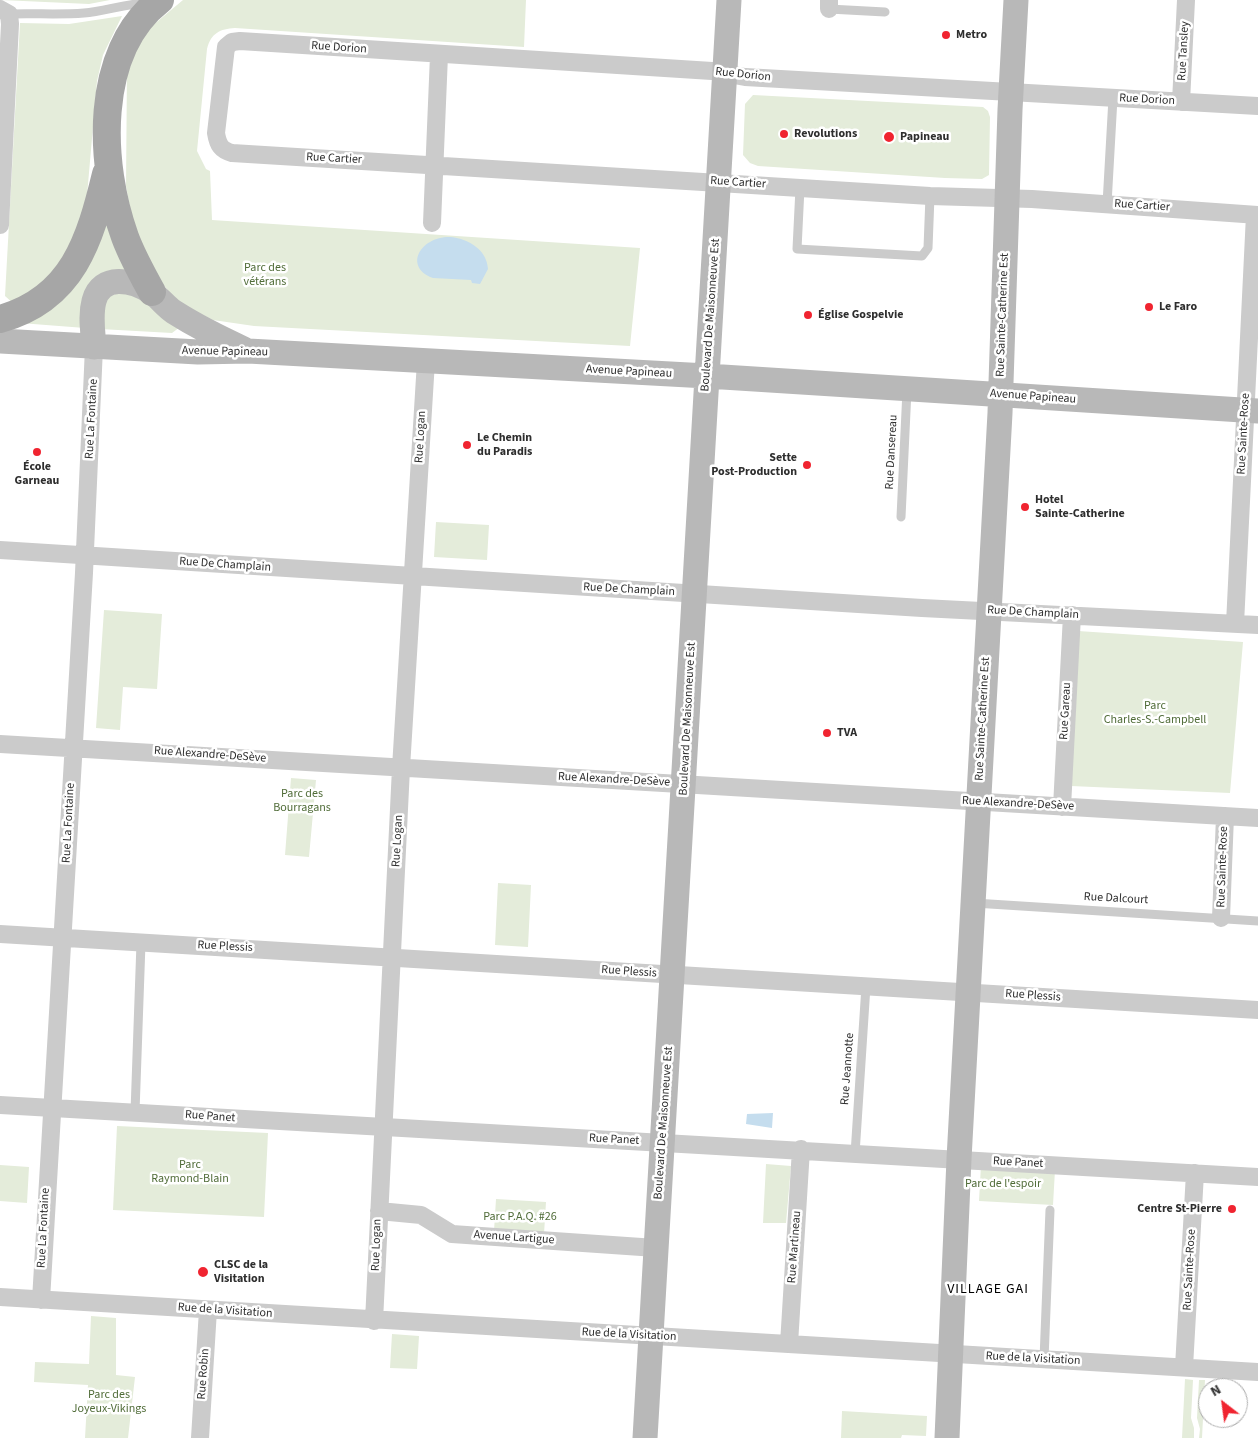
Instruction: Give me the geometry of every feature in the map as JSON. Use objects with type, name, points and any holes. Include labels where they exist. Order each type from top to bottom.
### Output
[{"type":"main road","points":[[0,319],[13,315],[40,300],[62,284],[89,236],[108,166],[111,82],[125,40],[139,20],[158,2]]},
{"type":"main road","points":[[108,166],[125,239],[152,292]]},
{"type":"street","name":"Boulevard De Maisonneuve Est","points":[[645,1438],[664,1143],[729,0]]},
{"type":"street","name":"Rue Sainte-Catherine Est","points":[[947,1438],[959,1159],[1001,395],[1011,92],[1016,0]]},
{"type":"street","name":"Rue Tansley","points":[[1181,102],[1186,0]]},
{"type":"street","points":[[0,225],[4,71],[10,24],[4,12]]},
{"type":"street","name":"Rue Dorion","points":[[220,147],[216,133],[224,53],[228,44],[240,41],[744,76],[1258,106]]},
{"type":"street","points":[[432,223],[439,55]]},
{"type":"street","name":"Rue Cartier","points":[[220,147],[224,151],[232,153],[435,164],[930,196],[1107,204],[1256,215]]},
{"type":"street","name":"Rue Sainte-Rose","points":[[1235,624],[1252,410],[1256,215]]},
{"type":"street","points":[[94,347],[92,327],[94,300],[99,290],[107,284],[118,281],[134,283],[152,292],[171,310],[196,326],[248,351]]},
{"type":"street","name":"Avenue Papineau","points":[[0,341],[198,352],[248,351],[707,376],[1252,410]]},
{"type":"street","name":"Rue La Fontaine","points":[[41,1300],[85,555],[94,347]]},
{"type":"street","name":"Rue Logan","points":[[374,1321],[401,768],[426,361]]},
{"type":"street","name":"Rue De Champlain","points":[[0,550],[695,594],[1258,625]]},
{"type":"street","name":"Rue Gareau","points":[[1062,807],[1072,615]]},
{"type":"street","name":"Rue Alexandre-DeSève","points":[[0,744],[1258,818]]},
{"type":"street","name":"Rue Sainte-Rose","points":[[1220,918],[1225,816]]},
{"type":"street","name":"Rue Plessis","points":[[0,934],[1258,1010]]},
{"type":"street","name":"Rue Panet","points":[[0,1104],[382,1128],[801,1149],[854,1154],[1258,1177]]},
{"type":"street","name":"Rue Martineau","points":[[789,1344],[801,1149]]},
{"type":"street","name":"Rue Sainte-Rose","points":[[1184,1367],[1195,1173]]},
{"type":"street","name":"Avenue Lartigue","points":[[378,1211],[421,1215],[452,1234],[656,1248]]},
{"type":"street","name":"Rue de la Visitation","points":[[0,1298],[1258,1372]]},
{"type":"street","name":"Rue Robin","points":[[200,1438],[208,1310]]},
{"type":"lane","points":[[4,12],[81,14],[106,11],[131,3],[158,2]]},
{"type":"lane","points":[[829,4],[885,12]]},
{"type":"lane","points":[[1107,204],[1113,98]]},
{"type":"lane","points":[[800,188],[797,249],[922,256],[928,248],[930,196]]},
{"type":"lane","name":"Rue Dansereau","points":[[901,517],[908,389]]},
{"type":"lane","name":"Rue Dalcourt","points":[[974,903],[1258,921]]},
{"type":"lane","points":[[134,1112],[141,942]]},
{"type":"lane","name":"Rue Jeannotte","points":[[854,1154],[866,986]]},
{"type":"lane","points":[[1044,1359],[1050,1210]]},
{"type":"green space","points":[[1,0],[110,0],[89,4]]},
{"type":"green space","name":"Parc des vétérans","points":[[183,0],[526,0],[524,47],[235,28],[225,29],[217,33],[211,39],[207,49],[197,151],[206,169],[210,171],[212,220],[640,248],[630,346],[254,326],[213,320],[180,304],[151,271],[135,235],[126,186],[127,67],[146,31]]},
{"type":"green space","points":[[122,16],[103,55],[97,81],[86,207],[62,266],[15,305],[5,296],[20,23],[69,24]]},
{"type":"green space","points":[[753,95],[983,107],[988,111],[990,117],[989,175],[982,179],[945,178],[758,166],[750,163],[743,155],[745,104]]},
{"type":"green space","points":[[106,219],[116,251],[127,273],[85,328],[20,323]]},
{"type":"green space","points":[[126,290],[180,327],[172,333],[100,329],[105,298]]},
{"type":"green space","points":[[436,522],[489,525],[487,560],[434,557]]},
{"type":"green space","points":[[104,610],[162,614],[157,689],[123,687],[120,730],[96,728]]},
{"type":"green space","name":"Parc Charles-S.-Campbell","points":[[1078,631],[1243,642],[1230,793],[1071,786]]},
{"type":"green space","name":"Parc des Bourragans","points":[[291,778],[316,780],[309,857],[285,855]]},
{"type":"green space","points":[[498,883],[531,885],[528,947],[495,945]]},
{"type":"green space","name":"Parc Raymond-Blain","points":[[117,1126],[268,1133],[264,1217],[113,1210]]},
{"type":"green space","points":[[766,1164],[791,1166],[786,1223],[763,1223]]},
{"type":"green space","points":[[0,1165],[29,1167],[27,1203],[0,1201]]},
{"type":"green space","name":"Parc de l'espoir","points":[[981,1165],[1055,1170],[1053,1205],[979,1201]]},
{"type":"green space","name":"Parc P.A.Q. #26","points":[[496,1199],[546,1202],[544,1234],[494,1231]]},
{"type":"green space","name":"Parc des Joyeux-Vikings","points":[[91,1316],[116,1318],[116,1375],[135,1377],[128,1438],[85,1438],[88,1385],[34,1382],[35,1362],[89,1364]]},
{"type":"green space","points":[[392,1334],[419,1336],[417,1369],[390,1368]]},
{"type":"green space","points":[[1185,1379],[1193,1380],[1191,1418],[1194,1438],[1182,1438]]},
{"type":"green space","points":[[842,1411],[927,1416],[926,1436],[902,1435],[901,1438],[841,1438]]},
{"type":"green space","points":[[1203,1428],[1202,1438],[1199,1438],[1200,1429]]},
{"type":"water","points":[[451,237],[464,240],[481,251],[487,262],[488,269],[480,284],[472,283],[471,280],[433,278],[424,273],[419,267],[417,260],[419,253],[424,247],[431,241]]},
{"type":"water","points":[[773,1113],[772,1128],[746,1124],[747,1114]]},
{"type":"place","name":"Metro","points":[[946,35]]},
{"type":"place","name":"Revolutions","points":[[784,134]]},
{"type":"place","name":"Papineau","points":[[889,137]]},
{"type":"place","name":"Le Faro","points":[[1149,307]]},
{"type":"place","name":"Église Gospelvie","points":[[808,315]]},
{"type":"place","name":"Le Chemin du Paradis","points":[[467,445]]},
{"type":"place","name":"École Garneau","points":[[37,452]]},
{"type":"place","name":"Sette Post-Production","points":[[807,465]]},
{"type":"place","name":"Hotel Sainte-Catherine","points":[[1025,507]]},
{"type":"place","name":"TVA","points":[[827,733]]},
{"type":"place","name":"Centre St-Pierre","points":[[1232,1209]]},
{"type":"place","name":"CLSC de la Visitation","points":[[203,1272]]},
{"type":"district","name":"VILLAGE GAI","points":[[988,1290]]}]
